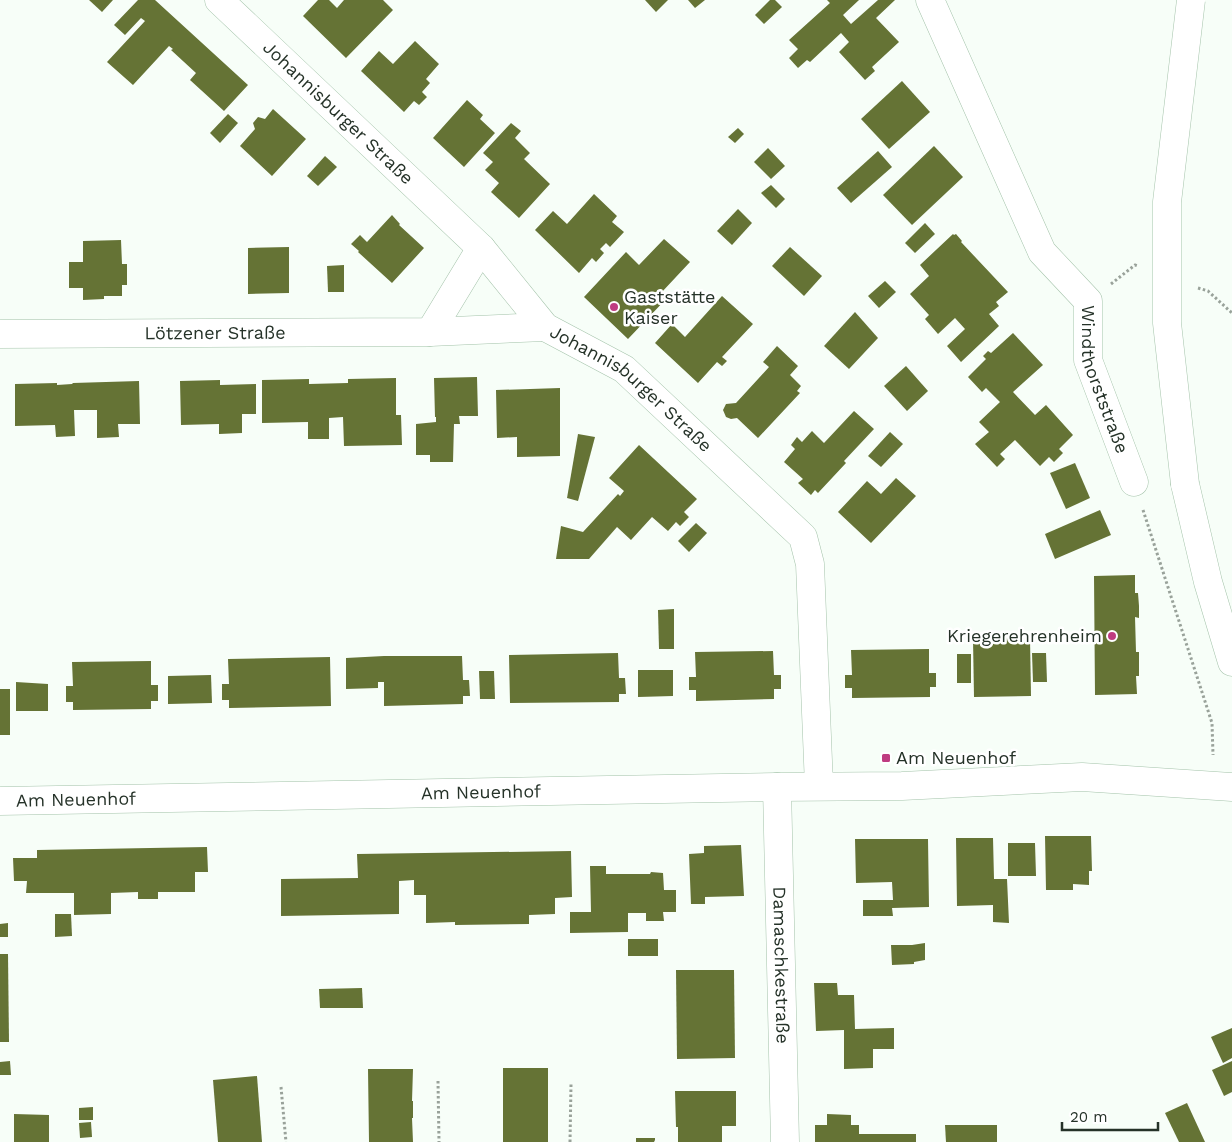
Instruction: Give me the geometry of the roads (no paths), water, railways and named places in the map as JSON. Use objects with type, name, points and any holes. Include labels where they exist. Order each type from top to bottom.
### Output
[{"type":"main road","name":"Johannisburger Straße","points":[[220,0],[481,248],[545,327],[624,369],[803,537],[810,564],[819,786]]},
{"type":"main road","name":"Windthorststraße","points":[[930,0],[1042,252],[1088,301],[1088,360],[1134,482]]},
{"type":"main road","points":[[1191,0],[1167,202],[1167,323],[1185,484],[1208,582],[1232,662]]},
{"type":"main road","points":[[430,332],[481,248]]},
{"type":"main road","name":"Lötzener Straße","points":[[0,334],[430,332],[545,327]]},
{"type":"main road","name":"Am Neuenhof","points":[[0,801],[902,786],[1082,776],[1223,786]]},
{"type":"main road","name":"Damaschkestraße","points":[[776,787],[785,1142]]},
{"type":"place","name":"Gaststätte Kaiser","points":[[614,307]]},
{"type":"place","name":"Kriegerehrenheim","points":[[1112,636]]},
{"type":"place","name":"Am Neuenhof","points":[[886,758]]}]
